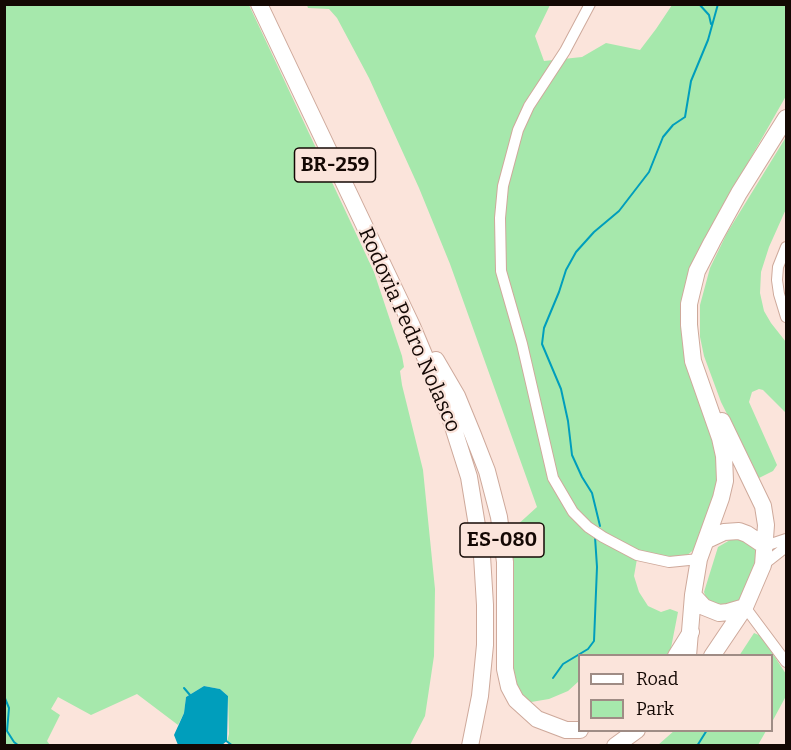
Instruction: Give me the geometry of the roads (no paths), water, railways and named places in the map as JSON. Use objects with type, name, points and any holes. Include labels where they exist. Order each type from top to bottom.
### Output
[{"type":"main road","name":"Rodovia Pedro Nolasco","points":[[259,4],[412,326],[449,414],[469,477],[476,513],[486,605],[480,696],[470,746]]},
{"type":"main road","points":[[687,654],[699,559],[725,481],[724,456],[720,438],[693,361],[689,304],[697,271],[739,193],[786,118]]},
{"type":"main road","name":"ES-080","points":[[412,326],[428,347],[457,396],[487,471],[499,517],[505,562],[505,669],[509,687],[516,700],[537,719],[566,730],[578,730]]},
{"type":"main road","points":[[701,384],[739,453],[763,506],[766,525],[763,565],[740,614],[713,654]]},
{"type":"main road","points":[[707,540],[724,532],[739,531],[765,546]]},
{"type":"main road","points":[[693,595],[704,607],[719,613],[735,611],[740,614]]},
{"type":"main road","points":[[677,654],[691,632]]},
{"type":"main road","points":[[615,746],[634,732]]},
{"type":"street","points":[[590,4],[573,36],[529,106],[518,130],[503,186],[500,218],[501,271],[522,344],[553,478],[573,512],[588,527],[637,555],[669,562],[699,559]]},
{"type":"street","points":[[786,247],[778,267],[777,280],[786,317]]},
{"type":"street","points":[[765,546],[786,539]]},
{"type":"street","points":[[763,565],[786,548]]},
{"type":"street","points":[[740,614],[758,624],[786,662]]},
{"type":"water","points":[[204,686],[220,689],[228,696],[227,741],[222,745],[178,745],[174,735],[184,713],[186,697]]},
{"type":"waterway","points":[[699,4],[709,15],[711,24]]},
{"type":"waterway","points":[[600,526],[592,493],[572,455],[561,389],[542,344],[544,328],[566,270],[576,252],[594,232],[619,211],[649,172],[663,137],[673,125],[685,117],[691,81],[708,40],[718,4]]},
{"type":"waterway","points":[[580,654],[588,649],[594,641],[597,567],[595,537]]},
{"type":"waterway","points":[[553,678],[563,664],[578,655]]},
{"type":"waterway","points":[[184,688],[190,695]]},
{"type":"waterway","points":[[4,696],[9,708],[7,731],[19,746]]},
{"type":"waterway","points":[[697,746],[706,732]]},
{"type":"waterway","points":[[225,740],[233,746]]}]
